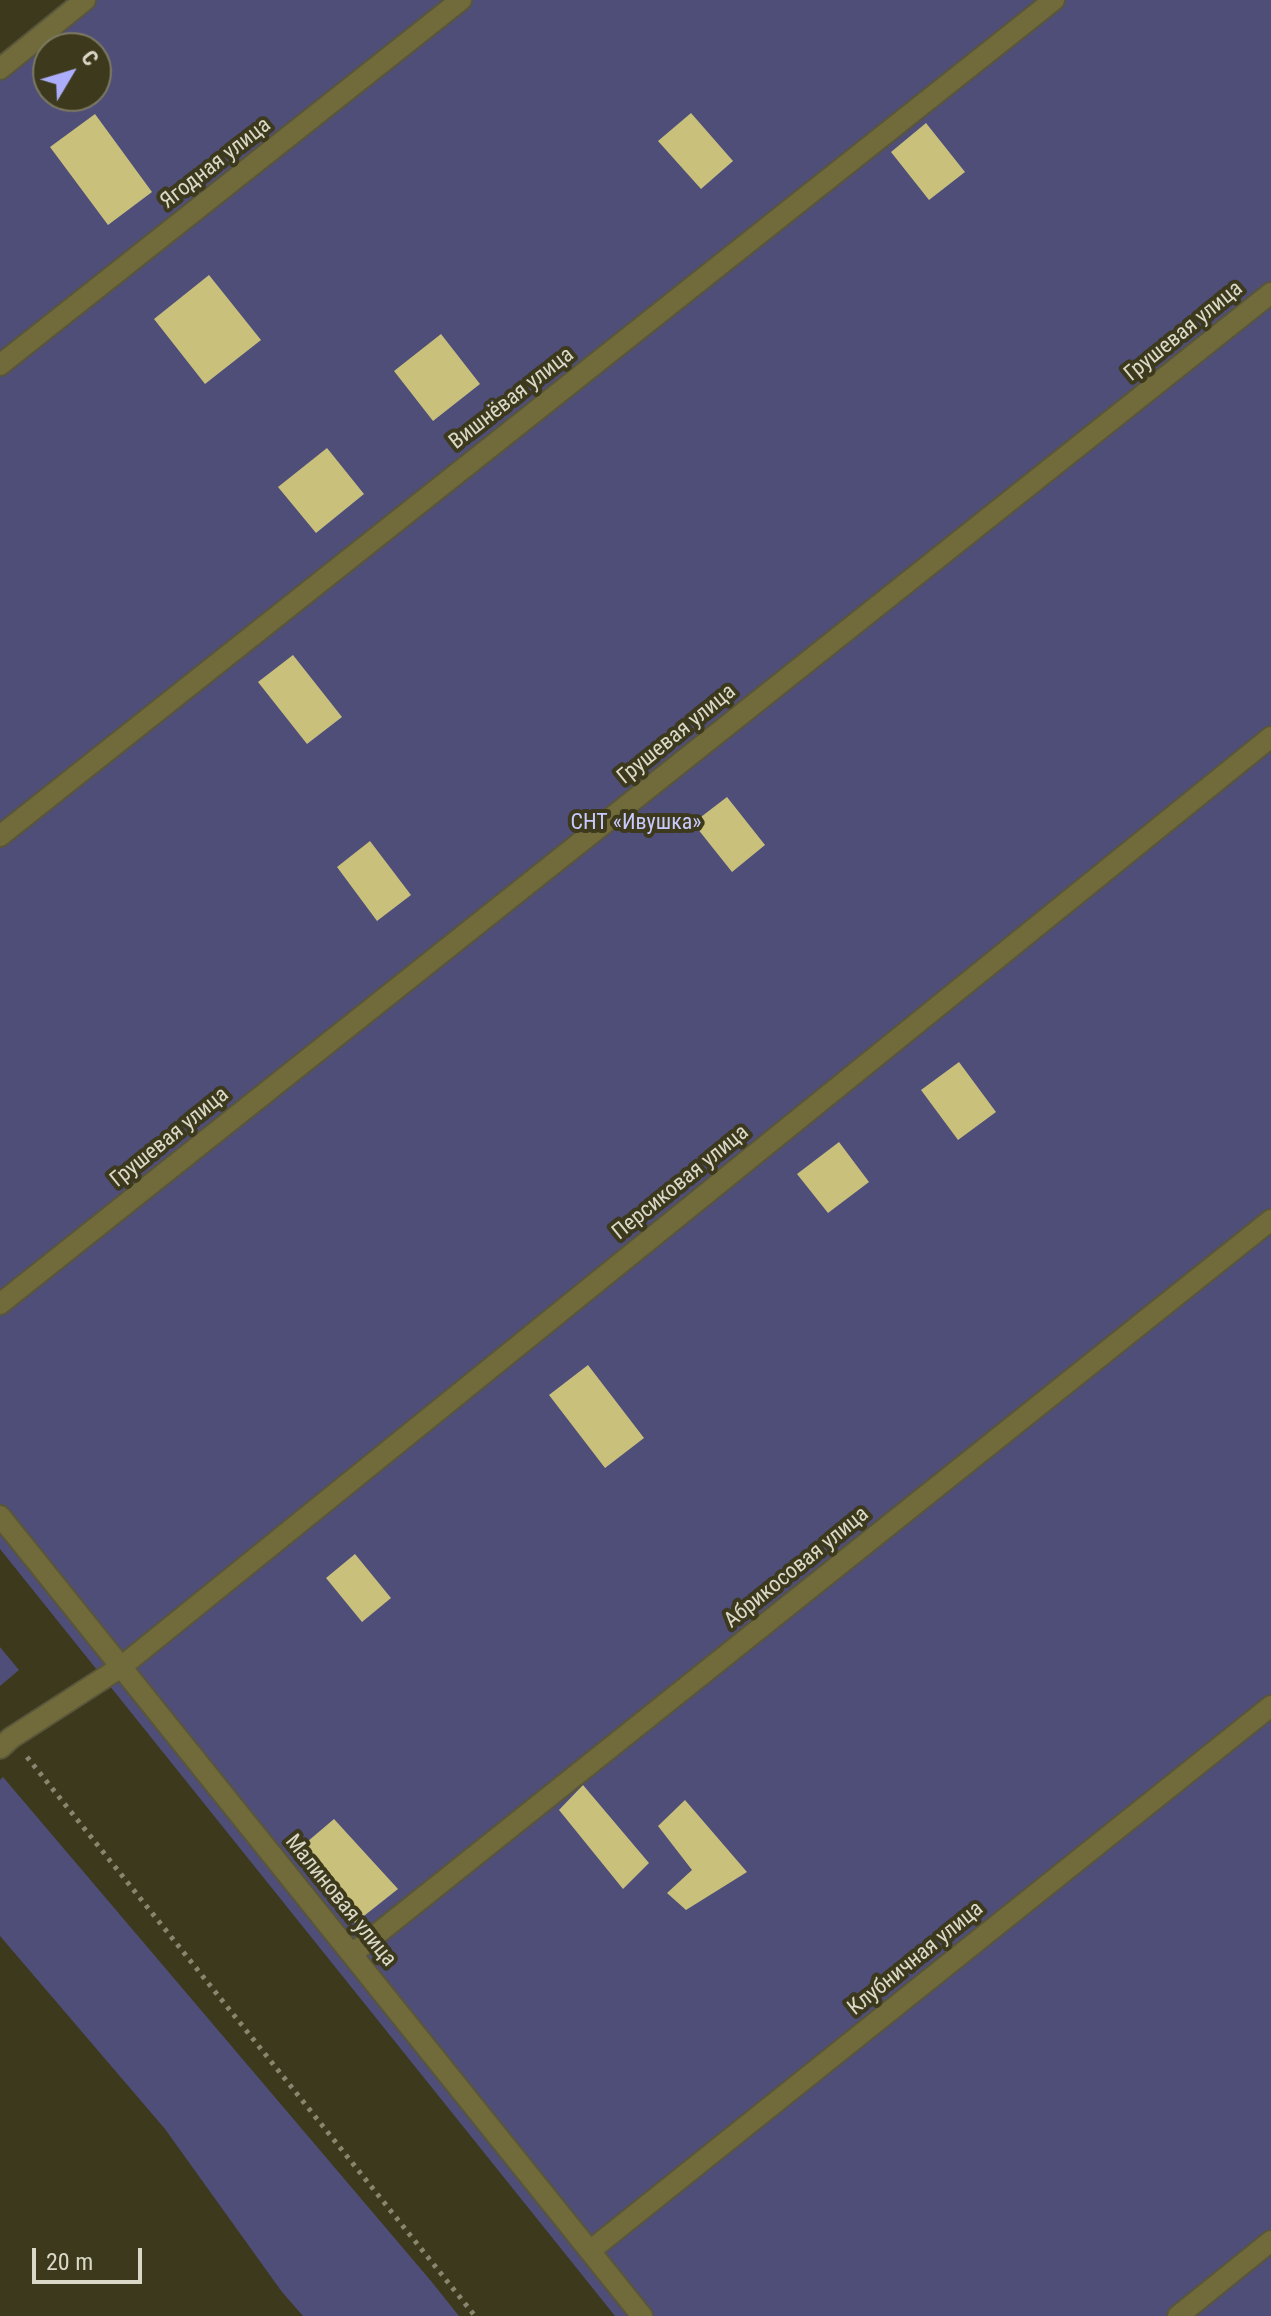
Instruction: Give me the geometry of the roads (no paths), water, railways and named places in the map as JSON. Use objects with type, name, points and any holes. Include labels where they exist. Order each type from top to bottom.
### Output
[{"type":"street","points":[[0,69],[85,0]]},
{"type":"street","name":"Ягодная улица","points":[[0,365],[461,0]]},
{"type":"street","name":"Вишнёвая улица","points":[[0,836],[1054,0]]},
{"type":"street","name":"Грушевая улица","points":[[0,1304],[1271,293]]},
{"type":"street","name":"Персиковая улица","points":[[4,1737],[121,1667],[1271,737]]},
{"type":"street","name":"Абрикосовая улица","points":[[352,1954],[1271,1220]]},
{"type":"street","name":"Малиновая улица","points":[[0,1516],[642,2316]]},
{"type":"street","name":"Клубничная улица","points":[[591,2250],[1271,1706]]},
{"type":"street","points":[[1178,2316],[1271,2241]]},
{"type":"park label","name":"СНТ «Ивушка»","points":[[636,823]]}]
